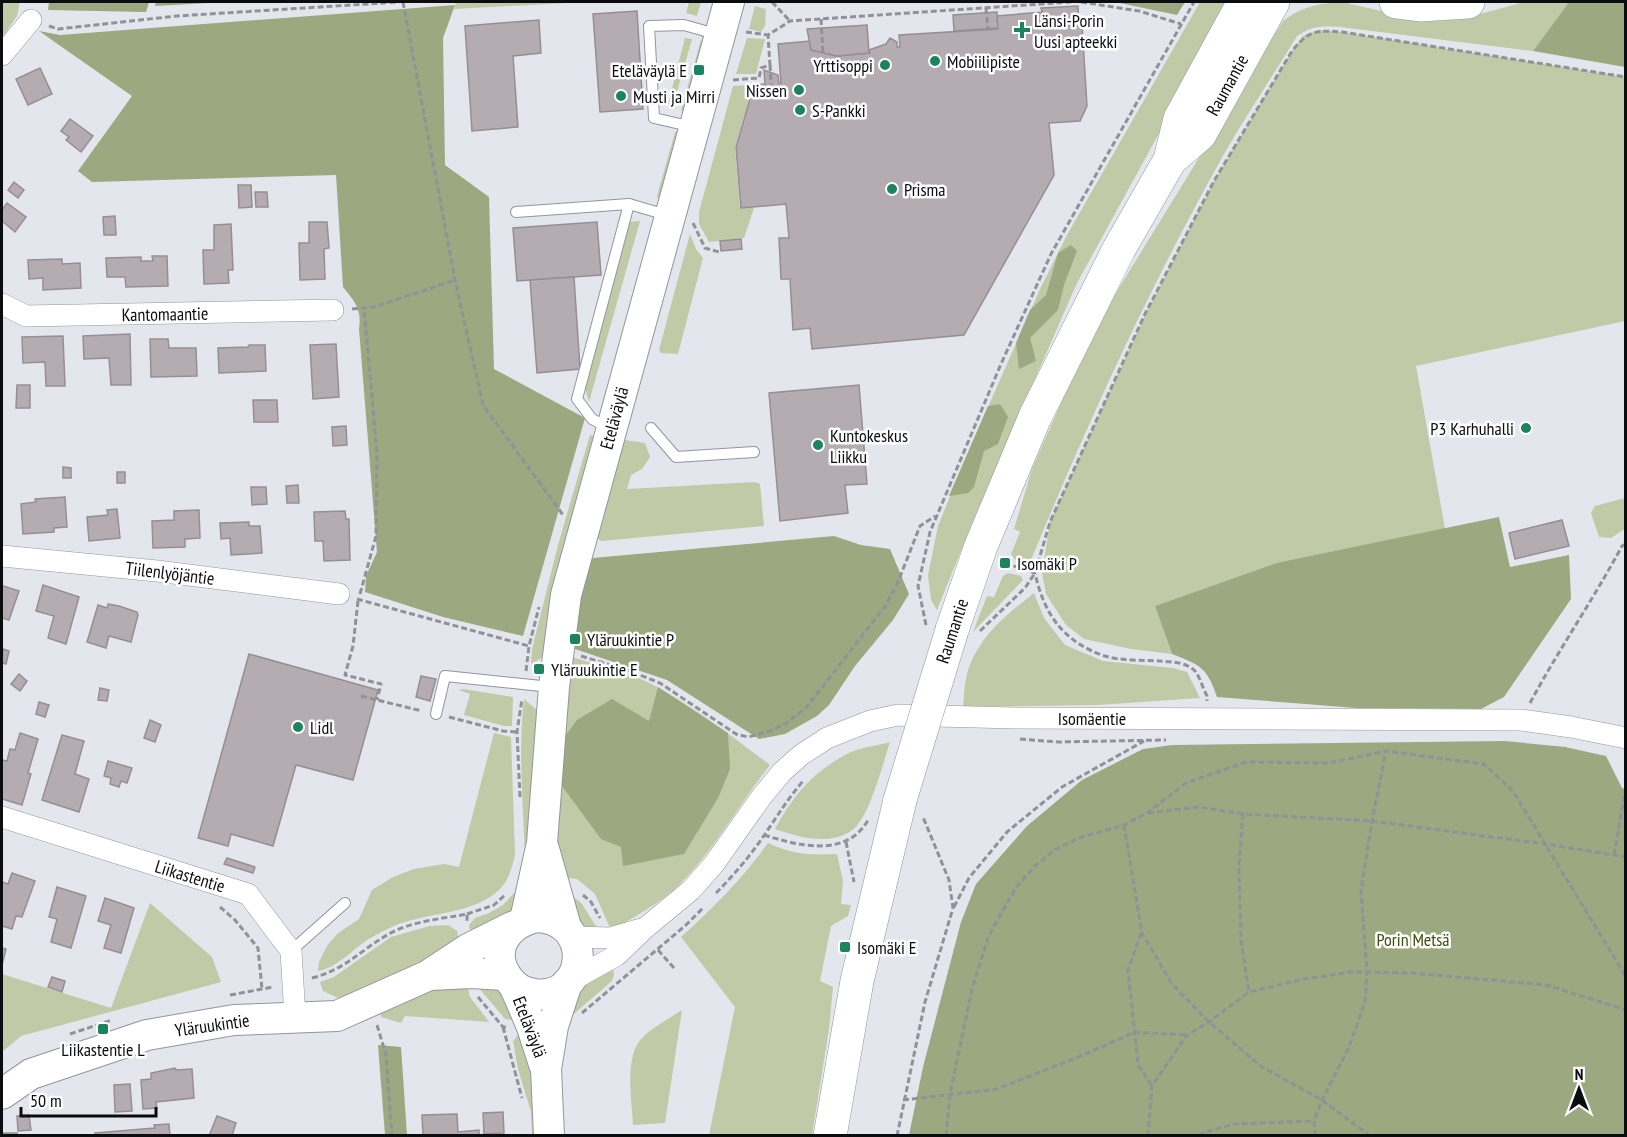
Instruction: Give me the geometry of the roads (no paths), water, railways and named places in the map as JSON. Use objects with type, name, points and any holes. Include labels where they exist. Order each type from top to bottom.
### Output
[{"type":"highway","name":"Raumantie","points":[[830,1136],[857,981],[910,805],[952,632],[981,546],[1035,417],[1119,249],[1170,160],[1180,119],[1244,2]]},
{"type":"highway","name":"Raumantie","points":[[1170,160],[1200,134],[1273,2]]},
{"type":"highway","points":[[1396,2],[1419,4],[1468,2]]},
{"type":"main road","name":"Eteläväylä","points":[[519,923],[542,843],[554,687],[566,595],[611,429],[681,218],[695,127],[733,34],[729,2]]},
{"type":"main road","name":"Eteläväylä","points":[[542,843],[570,932]]},
{"type":"main road","points":[[537,917],[550,918],[570,932],[578,957],[575,974],[555,993],[526,992],[510,980],[500,955],[504,938],[519,923],[537,917]]},
{"type":"main road","name":"Yläruukintie","points":[[2,1094],[31,1074],[147,1035],[234,1020],[337,1016],[426,976],[468,949],[519,923]]},
{"type":"main road","name":"Yläruukintie","points":[[426,976],[471,973],[510,980]]},
{"type":"main road","name":"Eteläväylä","points":[[510,980],[532,1027],[546,1069]]},
{"type":"main road","name":"Eteläväylä","points":[[549,1136],[546,1069],[553,1026],[567,983]]},
{"type":"street","points":[[2,55],[31,20]]},
{"type":"street","name":"Kantomaantie","points":[[2,304],[26,316],[333,310]]},
{"type":"street","name":"Tiilenlyöjäntie","points":[[2,556],[157,571],[348,597]]},
{"type":"street","name":"Isomäentie","points":[[567,983],[616,955],[691,890],[714,864],[762,796],[782,772],[801,755],[827,738],[870,721],[898,715],[1014,718],[1521,720],[1626,738]]},
{"type":"street","name":"Liikastentie","points":[[2,817],[248,894],[291,951]]},
{"type":"street","name":"Isomäentie","points":[[570,932],[610,938],[644,929]]},
{"type":"street","points":[[291,951],[295,1017]]},
{"type":"lane","points":[[695,127],[654,118],[649,26],[684,25],[733,34]]},
{"type":"lane","points":[[516,212],[629,204],[681,218]]},
{"type":"lane","points":[[611,429],[592,419],[577,399],[629,204]]},
{"type":"lane","points":[[651,428],[675,457],[754,452]]},
{"type":"lane","points":[[436,714],[445,676],[554,687]]},
{"type":"lane","points":[[291,951],[345,903]]},
{"type":"place","name":"Länsi-Porin Uusi apteekki","points":[[1022,30]]},
{"type":"place","name":"Mobiilipiste","points":[[935,61]]},
{"type":"place","name":"Yrttisoppi","points":[[885,65]]},
{"type":"place","name":"Eteläväylä E","points":[[699,70]]},
{"type":"place","name":"Nissen","points":[[799,90]]},
{"type":"place","name":"Musti ja Mirri","points":[[621,96]]},
{"type":"place","name":"S-Pankki","points":[[800,110]]},
{"type":"place","name":"Prisma","points":[[892,189]]},
{"type":"place","name":"P3 Karhuhalli","points":[[1526,428]]},
{"type":"place","name":"Kuntokeskus Liikku","points":[[818,445]]},
{"type":"place","name":"Isomäki P","points":[[1005,563]]},
{"type":"place","name":"Yläruukintie P","points":[[575,639]]},
{"type":"place","name":"Yläruukintie E","points":[[539,669]]},
{"type":"place","name":"Lidl","points":[[298,727]]},
{"type":"place","name":"Isomäki E","points":[[845,947]]},
{"type":"place","name":"Liikastentie L","points":[[103,1029]]},
{"type":"park label","name":"Porin Metsä","points":[[1413,939]]}]
